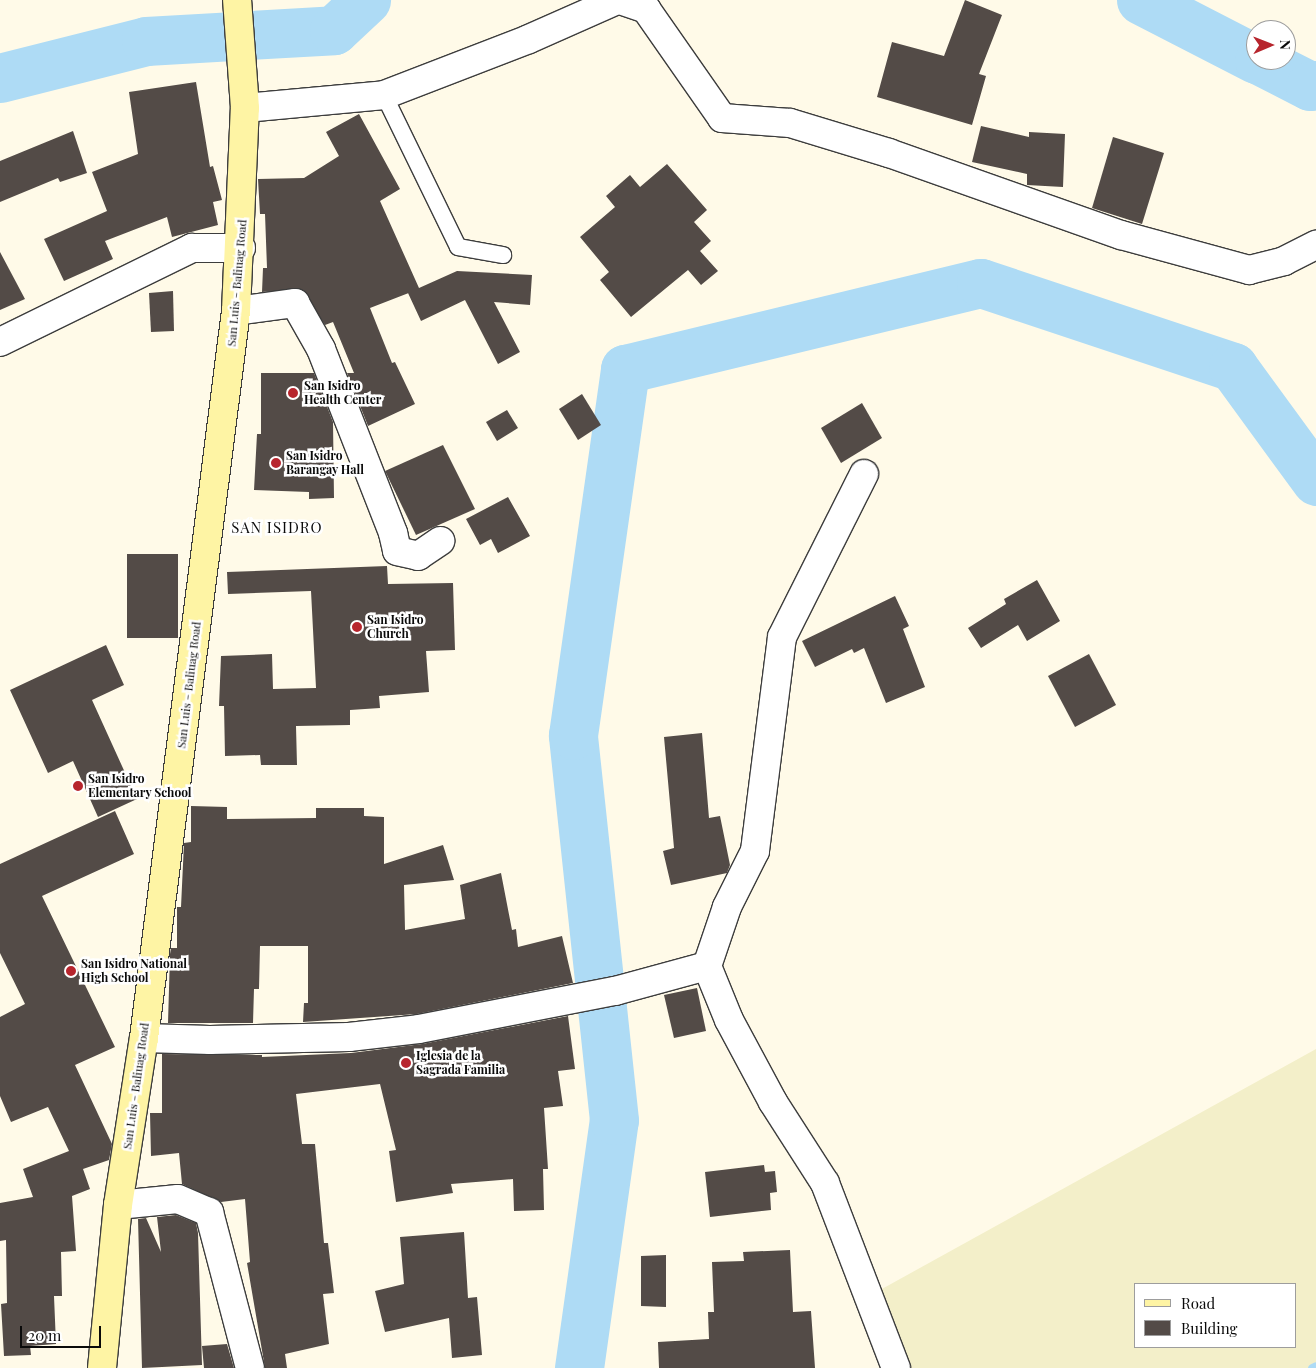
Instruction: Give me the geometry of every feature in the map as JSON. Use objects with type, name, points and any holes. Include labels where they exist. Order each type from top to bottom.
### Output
[{"type":"main road","name":"San Luis - Baliuag Road","points":[[102,1368],[118,1205],[144,1038],[236,311],[241,248],[245,99],[237,5]]},
{"type":"street","points":[[245,99],[384,96],[528,39],[618,0],[646,9],[722,118],[790,123],[889,153],[1121,235],[1249,270],[1284,262],[1316,245]]},
{"type":"street","points":[[0,342],[192,248],[241,248]]},
{"type":"street","points":[[236,311],[295,303],[321,349],[393,533],[397,552],[418,556],[440,542]]},
{"type":"street","points":[[864,474],[782,637],[756,851],[728,907],[707,966],[728,1020],[773,1102],[825,1183],[861,1284],[896,1368]]},
{"type":"street","points":[[144,1038],[210,1040],[349,1037],[450,1024],[615,991],[707,966]]},
{"type":"street","points":[[118,1205],[178,1199],[210,1212],[250,1368]]},
{"type":"lane","points":[[384,96],[458,247],[503,255]]},
{"type":"shaded area","points":[[1316,1049],[1316,1368],[904,1368],[871,1295]]},
{"type":"building","points":[[965,0],[1002,15],[979,74],[986,76],[972,125],[877,97],[892,42],[944,56]]},
{"type":"building","points":[[196,82],[210,167],[213,166],[222,200],[213,202],[218,225],[172,237],[167,217],[105,241],[113,259],[64,281],[44,239],[107,211],[92,172],[138,154],[129,92]]},
{"type":"building","points":[[359,114],[400,189],[380,201],[419,288],[457,271],[532,275],[530,305],[494,302],[520,352],[498,364],[465,300],[421,321],[408,293],[370,308],[392,363],[395,362],[415,404],[368,426],[347,373],[354,373],[333,322],[325,325],[301,289],[262,292],[263,268],[267,268],[265,214],[260,214],[258,179],[304,178],[339,156],[326,132]]},
{"type":"building","points":[[981,126],[1029,137],[1029,132],[1065,134],[1063,187],[1027,185],[1027,174],[972,162]]},
{"type":"building","points":[[73,131],[87,173],[60,182],[58,178],[0,202],[0,161]]},
{"type":"building","points":[[1113,137],[1164,153],[1142,224],[1092,208]]},
{"type":"building","points":[[667,164],[707,210],[694,222],[711,241],[700,251],[718,271],[701,285],[688,270],[631,317],[600,280],[609,272],[580,237],[615,207],[606,196],[630,175],[640,187]]},
{"type":"building","points":[[0,252],[25,299],[0,310]]},
{"type":"building","points":[[173,291],[174,331],[151,332],[149,293]]},
{"type":"building","points":[[261,373],[314,373],[333,422],[334,498],[309,499],[309,492],[254,490],[257,434],[261,434]]},
{"type":"building","points":[[582,394],[601,425],[578,440],[559,409]]},
{"type":"building","points":[[862,403],[882,438],[841,463],[821,428]]},
{"type":"building","points":[[507,410],[518,428],[497,441],[486,422]]},
{"type":"building","points":[[443,445],[475,509],[416,535],[385,471]]},
{"type":"building","points":[[508,497],[530,536],[498,553],[491,539],[480,545],[466,519]]},
{"type":"building","points":[[127,554],[178,554],[178,638],[127,638]]},
{"type":"building","points":[[387,566],[388,584],[453,583],[455,650],[426,651],[429,692],[379,696],[380,708],[350,710],[350,725],[296,726],[297,765],[261,765],[260,755],[225,756],[224,706],[219,706],[221,656],[272,654],[273,689],[316,688],[311,591],[228,594],[227,572]]},
{"type":"building","points":[[1037,580],[1060,621],[1027,641],[1018,625],[981,648],[968,628],[1006,604],[1004,599]]},
{"type":"building","points":[[895,596],[909,626],[903,629],[925,687],[886,703],[864,648],[854,653],[852,649],[815,667],[802,641]]},
{"type":"building","points":[[106,645],[124,685],[92,700],[137,799],[98,817],[73,761],[48,773],[10,690]]},
{"type":"building","points":[[1089,654],[1116,705],[1075,727],[1048,676]]},
{"type":"building","points":[[702,733],[709,818],[720,816],[730,865],[727,873],[671,885],[663,851],[674,848],[664,737]]},
{"type":"building","points":[[191,806],[227,807],[227,819],[316,818],[316,808],[364,808],[364,816],[384,817],[384,864],[443,845],[454,880],[404,885],[405,930],[465,919],[460,885],[501,873],[512,930],[516,929],[518,947],[562,936],[573,983],[417,1014],[303,1022],[304,1003],[308,1003],[308,946],[260,946],[259,989],[254,989],[253,1023],[168,1023],[170,954],[171,948],[177,948],[177,907],[181,907],[184,843],[191,842]]},
{"type":"building","points":[[115,811],[134,854],[42,896],[115,1047],[75,1065],[112,1144],[109,1160],[83,1169],[90,1189],[72,1196],[76,1251],[61,1252],[62,1296],[54,1296],[56,1344],[30,1346],[31,1355],[4,1356],[1,1304],[7,1303],[6,1240],[0,1241],[0,1203],[33,1197],[23,1169],[69,1151],[48,1107],[11,1122],[0,1096],[0,1017],[25,1004],[0,953],[0,864]]},
{"type":"building","points":[[697,988],[706,1031],[674,1038],[664,995]]},
{"type":"building","points":[[568,1016],[575,1069],[558,1071],[563,1106],[544,1108],[548,1169],[543,1169],[544,1210],[514,1211],[513,1179],[451,1184],[453,1193],[396,1202],[389,1151],[396,1150],[380,1084],[296,1094],[302,1144],[315,1144],[324,1243],[328,1243],[334,1293],[323,1294],[329,1344],[285,1354],[287,1368],[265,1368],[247,1263],[250,1262],[245,1199],[221,1202],[182,1184],[179,1153],[151,1156],[150,1113],[162,1113],[162,1054],[262,1055],[262,1057],[351,1053],[422,1044]]},
{"type":"building","points":[[764,1165],[765,1172],[775,1171],[777,1192],[770,1193],[771,1210],[710,1217],[705,1172]]},
{"type":"building","points":[[176,1215],[196,1223],[198,1233],[202,1365],[142,1368],[138,1219],[146,1218],[161,1252],[157,1217]]},
{"type":"building","points":[[464,1232],[468,1298],[477,1297],[482,1355],[452,1358],[449,1318],[385,1332],[375,1291],[404,1284],[400,1237]]},
{"type":"building","points":[[790,1250],[793,1312],[811,1311],[815,1368],[659,1368],[658,1342],[709,1339],[708,1312],[714,1312],[712,1262],[744,1261],[743,1252]]},
{"type":"building","points":[[666,1255],[666,1307],[641,1306],[641,1256]]},
{"type":"building","points":[[227,1344],[234,1368],[204,1368],[202,1346]]},
{"type":"waterway","points":[[0,78],[146,41],[334,30],[366,0]]},
{"type":"waterway","points":[[1141,0],[1246,54]]},
{"type":"waterway","points":[[1279,70],[1310,86],[1316,85]]},
{"type":"waterway","points":[[579,1368],[614,1120],[573,735],[625,369],[981,283],[1233,367],[1316,481]]},
{"type":"waterway","points":[[1312,1368],[1316,1366]]},
{"type":"place","name":"San Isidro Health Center","points":[[293,393]]},
{"type":"place","name":"San Isidro Barangay Hall","points":[[276,463]]},
{"type":"place","name":"San Isidro Church","points":[[357,627]]},
{"type":"place","name":"San Isidro Elementary School","points":[[78,786]]},
{"type":"place","name":"San Isidro National High School","points":[[71,971]]},
{"type":"place","name":"Iglesia de la Sagrada Familia","points":[[406,1063]]},
{"type":"district","name":"SAN ISIDRO","points":[[277,528]]}]
